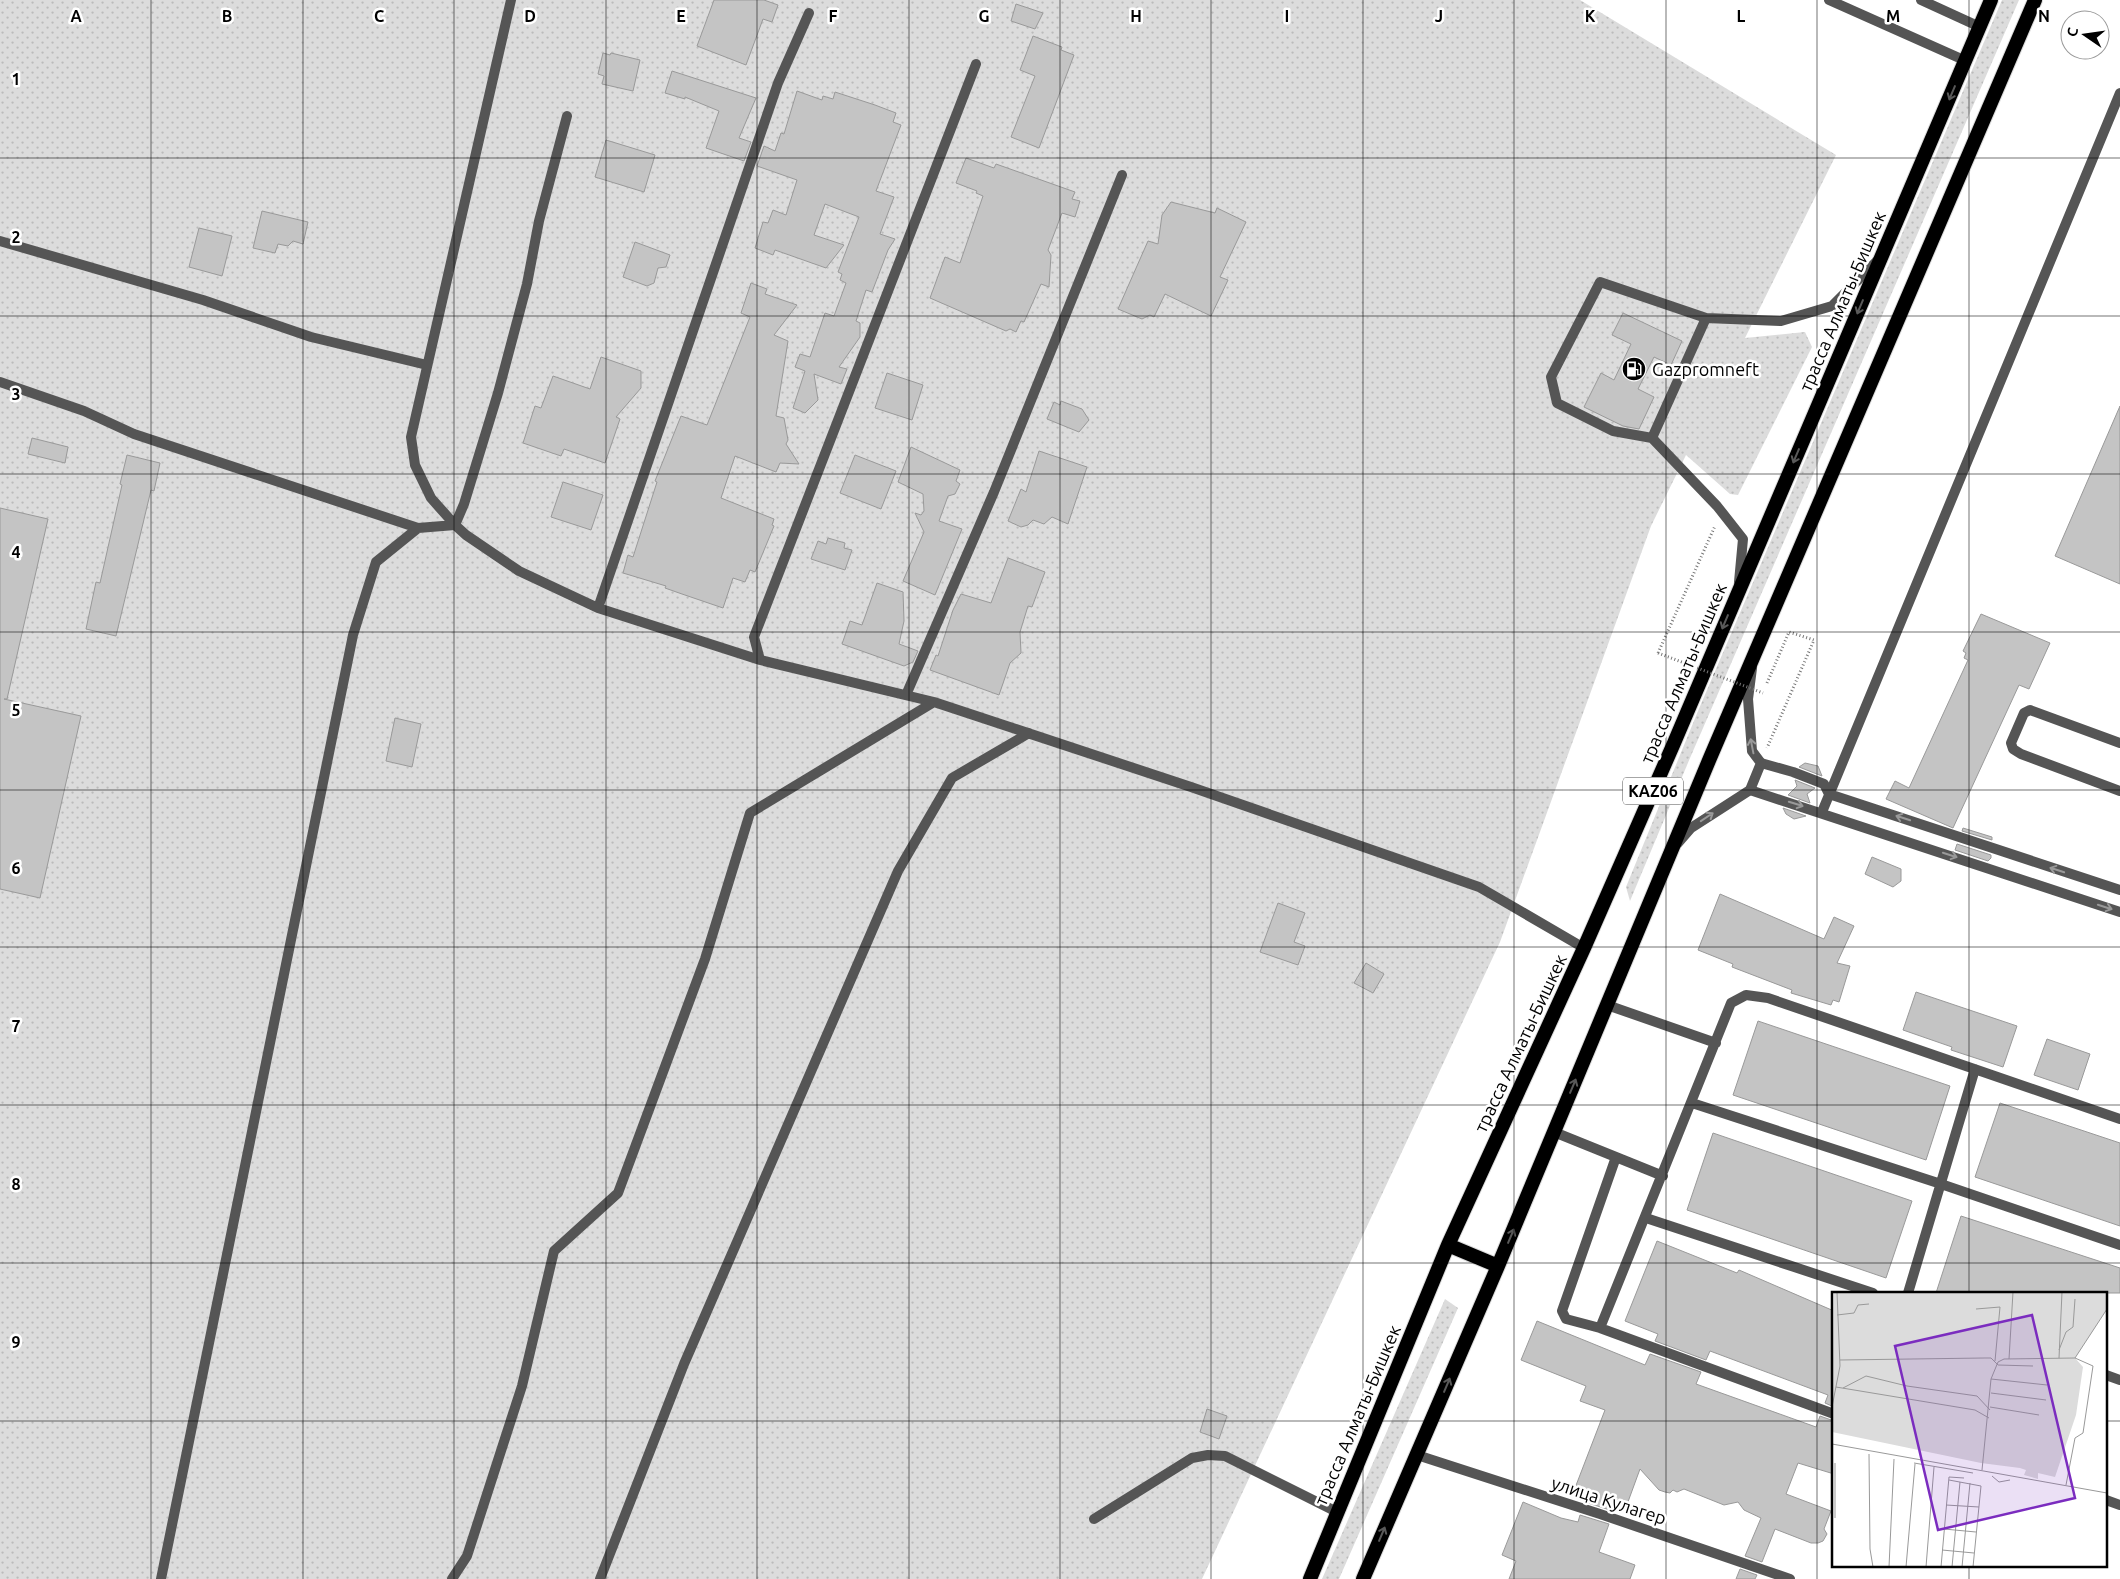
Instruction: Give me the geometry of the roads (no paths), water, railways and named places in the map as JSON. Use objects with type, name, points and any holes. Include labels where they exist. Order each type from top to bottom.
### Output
[{"type":"highway","name":"трасса Алматы-Бишкек","points":[[1310,1579],[1448,1245],[1584,948],[1991,0]]},
{"type":"highway","name":"KАZ06","points":[[1363,1579],[1498,1266],[1672,850],[2035,0]]},
{"type":"highway","points":[[1448,1245],[1498,1266]]},
{"type":"street","points":[[511,0],[412,431],[412,453],[415,465],[431,498],[466,535],[519,571],[598,608],[760,660],[934,702],[1479,887],[1584,948]]},
{"type":"street","points":[[1830,0],[1966,61]]},
{"type":"street","points":[[1921,0],[1980,27]]},
{"type":"street","points":[[598,608],[778,83],[808,13]]},
{"type":"street","points":[[760,660],[754,637],[976,64]]},
{"type":"street","points":[[1822,812],[2120,93]]},
{"type":"street","points":[[455,525],[464,504],[498,393],[527,284],[539,221],[567,116]]},
{"type":"street","points":[[906,695],[994,492],[1122,175]]},
{"type":"street","points":[[0,242],[203,300],[311,337],[427,365]]},
{"type":"street","points":[[1739,589],[1742,539],[1722,512],[1652,438],[1613,431],[1557,403],[1552,377],[1600,282],[1706,318],[1781,321],[1832,306],[1882,257]]},
{"type":"street","points":[[1652,438],[1706,318]]},
{"type":"street","points":[[0,382],[84,411],[134,434],[418,528],[455,525]]},
{"type":"street","points":[[161,1579],[353,636],[376,562],[418,528]]},
{"type":"street","points":[[1754,657],[1748,700],[1752,752],[1761,763],[1793,772],[1824,784],[1829,794],[2120,890]]},
{"type":"street","points":[[452,1579],[467,1556],[522,1386],[554,1251],[618,1193],[705,960],[750,813],[934,702]]},
{"type":"street","points":[[2120,743],[2030,710],[2024,713],[2011,743],[2013,749],[2021,754],[2120,791]]},
{"type":"street","points":[[600,1579],[684,1364],[898,871],[952,778],[1029,733]]},
{"type":"street","points":[[1672,850],[1691,828],[1750,790],[1761,763]]},
{"type":"street","points":[[1750,790],[1822,812],[2120,912]]},
{"type":"street","points":[[1600,1328],[1663,1176],[1731,1002],[1746,994],[1768,998],[2120,1119]]},
{"type":"street","points":[[1607,1005],[1716,1043]]},
{"type":"street","points":[[1908,1292],[1975,1069]]},
{"type":"street","points":[[1692,1103],[1942,1184],[2120,1245]]},
{"type":"street","points":[[1554,1132],[1663,1176]]},
{"type":"street","points":[[1616,1157],[1562,1311],[1566,1319],[1600,1328],[1832,1413]]},
{"type":"street","points":[[1646,1218],[1870,1292]]},
{"type":"street","points":[[2108,1376],[2120,1380]]},
{"type":"street","name":"улица Кулагер","points":[[1417,1455],[1600,1514],[1790,1579]]},
{"type":"street","points":[[1094,1519],[1192,1458],[1208,1456],[1225,1456],[1337,1512]]},
{"type":"street","points":[[2108,1501],[2120,1505]]},
{"type":"place","name":"Gazpromneft","points":[[1634,369]]}]
